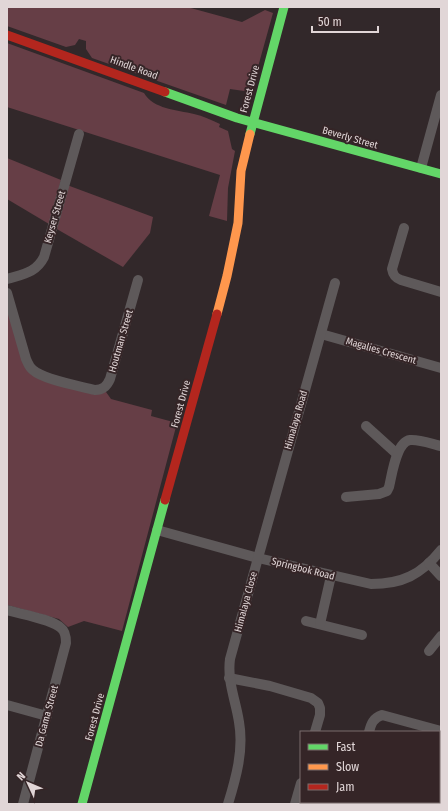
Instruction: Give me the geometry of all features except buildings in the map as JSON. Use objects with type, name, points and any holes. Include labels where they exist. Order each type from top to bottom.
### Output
[{"type":"street","name":"Forest Drive","points":[[82,804],[227,276],[238,223],[241,171],[284,7]]},
{"type":"street","name":"Hindle Road","points":[[7,35],[253,123]]},
{"type":"street","points":[[421,168],[441,95]]},
{"type":"street","name":"Beverly Street","points":[[253,123],[441,174]]},
{"type":"street","name":"Keyser Street","points":[[7,279],[31,271],[41,262],[44,257],[79,134]]},
{"type":"street","points":[[404,228],[392,269],[393,275],[401,280],[441,292]]},
{"type":"street","name":"Houtman Street","points":[[7,294],[26,359],[33,371],[59,381],[99,390],[106,386],[110,379],[138,280]]},
{"type":"street","name":"Himalaya Road","points":[[258,558],[335,283]]},
{"type":"street","name":"Magalies Crescent","points":[[321,334],[441,368]]},
{"type":"street","points":[[366,426],[397,454]]},
{"type":"street","points":[[346,497],[379,494],[387,491],[397,454],[402,444],[409,440],[441,446]]},
{"type":"street","name":"Springbok Road","points":[[157,530],[258,558],[370,584],[381,584],[405,579],[418,573],[441,550]]},
{"type":"street","name":"Himalaya Close","points":[[228,804],[236,775],[241,738],[229,678],[229,667],[258,558]]},
{"type":"street","points":[[429,563],[441,576]]},
{"type":"street","points":[[320,624],[331,576]]},
{"type":"street","name":"Da Gama Street","points":[[7,610],[51,622],[63,629],[66,643],[23,804]]},
{"type":"street","points":[[306,621],[362,635]]},
{"type":"street","points":[[429,651],[441,636]]},
{"type":"street","points":[[229,678],[270,686],[311,698],[318,703],[320,708],[320,715],[315,731]]},
{"type":"street","points":[[7,705],[47,716]]},
{"type":"street","points":[[369,731],[372,721],[382,715],[436,731]]},
{"type":"street","points":[[295,804],[300,786]]},
{"type":"shaded area","points":[[7,7],[187,7],[242,22],[265,10],[273,13],[251,92],[230,89],[226,105],[92,58],[86,49],[86,41],[79,39],[75,45],[66,47],[7,26]]},
{"type":"shaded area","points":[[7,43],[144,93],[159,106],[197,115],[220,124],[219,127],[228,131],[232,149],[235,151],[228,188],[227,221],[209,216],[220,175],[7,107]]},
{"type":"shaded area","points":[[7,158],[61,180],[49,224],[7,199]]},
{"type":"shaded area","points":[[67,185],[153,217],[150,233],[123,267],[55,228]]},
{"type":"shaded area","points":[[7,304],[25,366],[106,392],[111,399],[152,410],[151,416],[177,423],[122,631],[84,621],[68,627],[59,619],[7,605]]},
{"type":"traffic: fast","points":[[250,134],[284,7]]},
{"type":"traffic: fast","points":[[165,92],[237,118],[441,174]]},
{"type":"traffic: fast","points":[[82,804],[165,500]]},
{"type":"traffic: slow","points":[[217,314],[238,223],[241,171],[250,134]]},
{"type":"traffic: jam","points":[[7,35],[165,92]]},
{"type":"traffic: jam","points":[[165,500],[217,314]]}]
